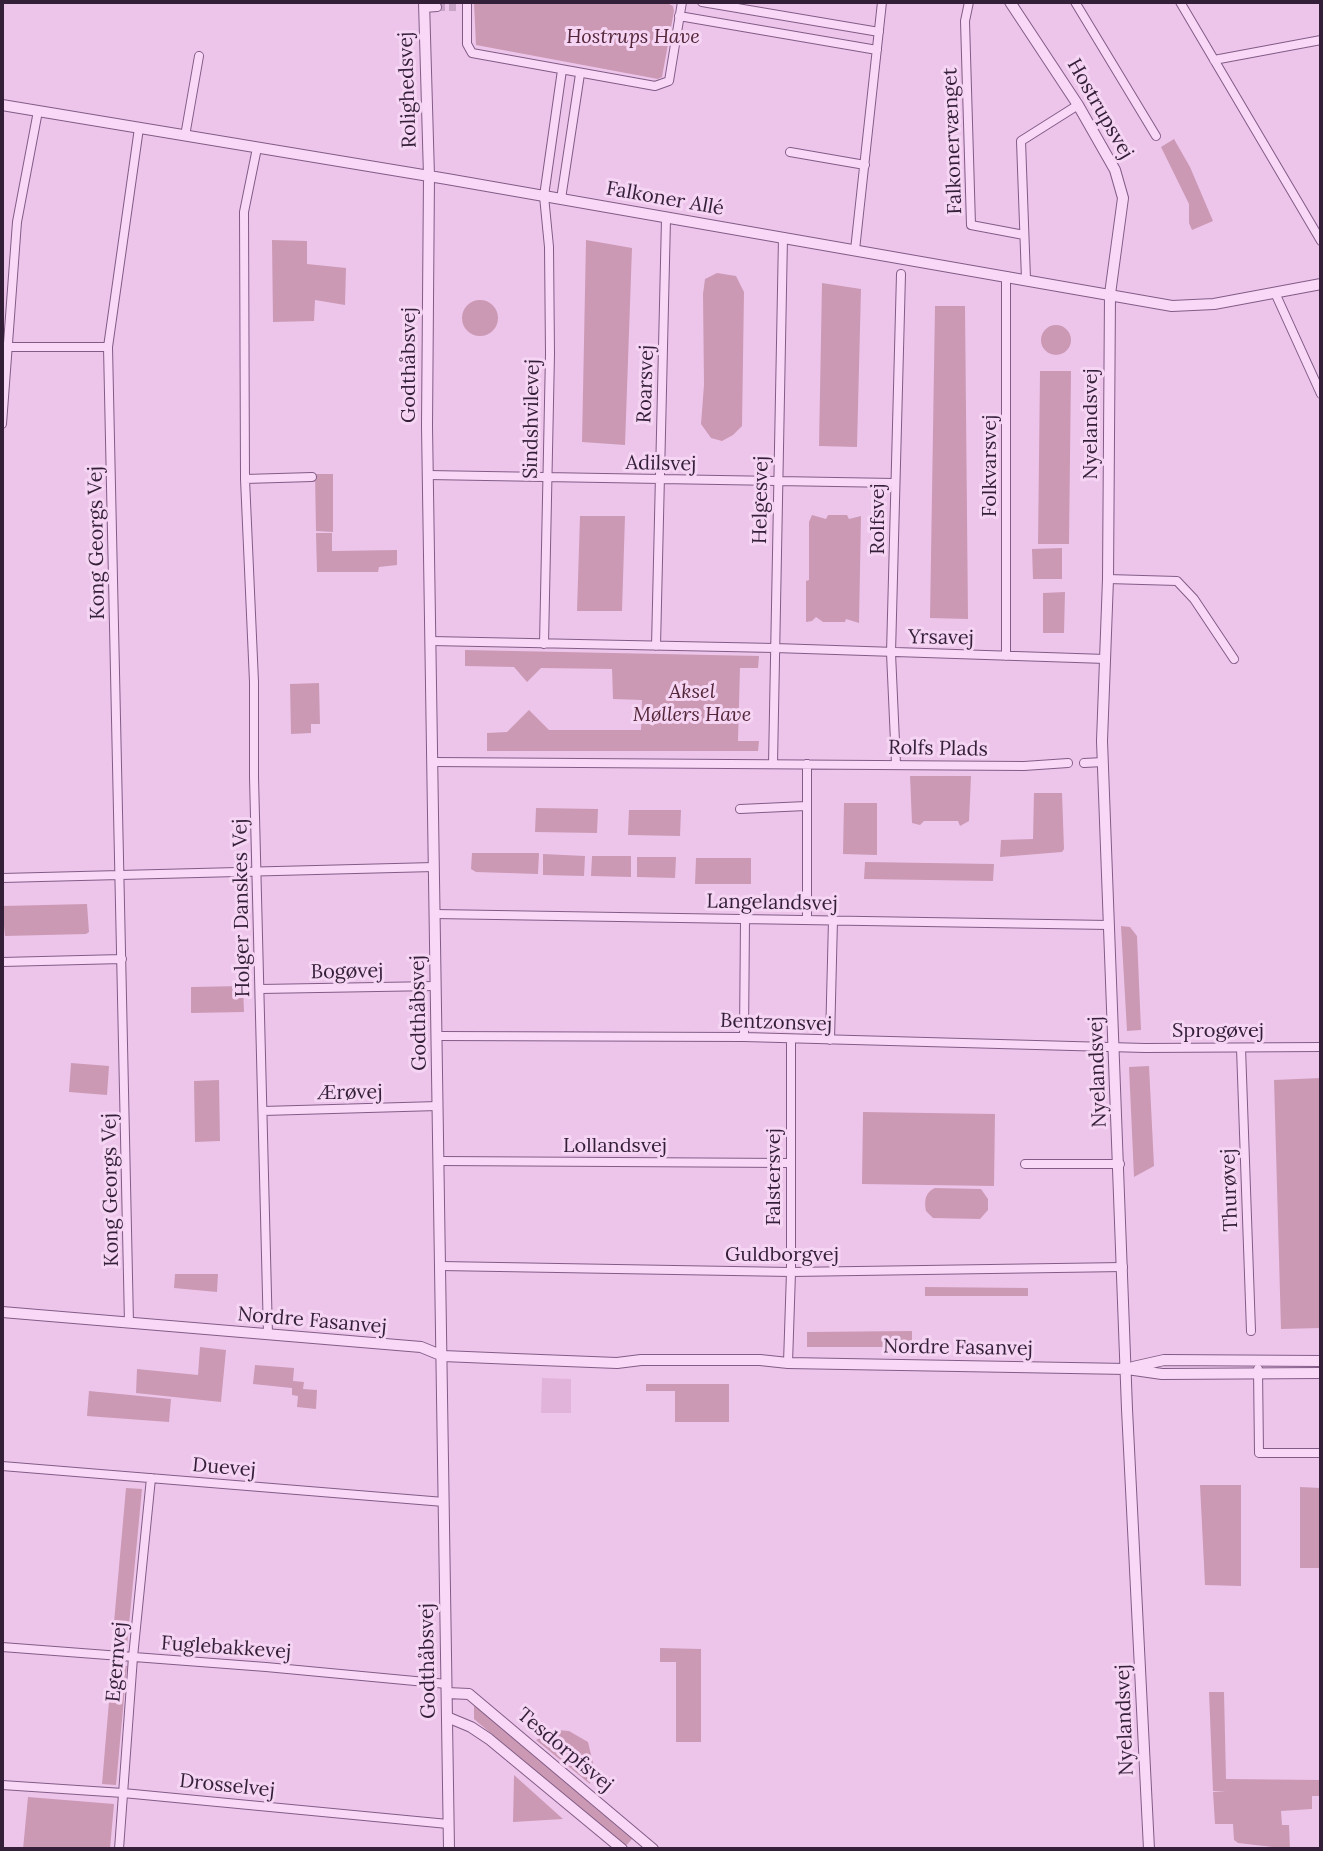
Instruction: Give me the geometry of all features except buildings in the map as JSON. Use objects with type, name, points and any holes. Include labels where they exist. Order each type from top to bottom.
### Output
[{"type":"street","points":[[456,7],[467,4],[467,44],[472,53],[655,86],[669,81],[682,2]]},
{"type":"street","points":[[702,2],[879,32]]},
{"type":"street","points":[[855,250],[882,2]]},
{"type":"street","name":"Falkonervænget","points":[[969,2],[965,21],[971,225],[1024,235]]},
{"type":"street","name":"Hostrupsvej","points":[[1010,2],[1078,105],[1121,186],[1123,198],[1110,294]]},
{"type":"street","points":[[1075,2],[1156,136]]},
{"type":"street","points":[[1180,2],[1321,241]]},
{"type":"street","points":[[424,5],[437,7]]},
{"type":"street","name":"Rolighedsvej","points":[[424,5],[429,176]]},
{"type":"street","points":[[679,16],[877,50]]},
{"type":"street","points":[[1214,60],[1321,40]]},
{"type":"street","points":[[185,136],[199,56]]},
{"type":"street","points":[[544,196],[562,70]]},
{"type":"street","points":[[561,199],[580,74]]},
{"type":"street","name":"Falkoner Allé","points":[[2,105],[1172,306],[1193,307],[1276,295],[1321,284]]},
{"type":"street","points":[[1026,279],[1021,141],[1078,105]]},
{"type":"street","points":[[2,424],[4,347],[17,222],[38,111]]},
{"type":"street","name":"Kong Georgs Vej","points":[[129,1323],[108,347],[139,128]]},
{"type":"street","name":"Holger Danskes Vej","points":[[257,148],[244,212],[245,479],[254,682],[268,1335]]},
{"type":"street","points":[[790,152],[865,165]]},
{"type":"street","name":"Godthåbsvej","points":[[429,176],[428,475],[449,1849]]},
{"type":"street","name":"Sindshvilevej","points":[[544,196],[549,247],[544,644]]},
{"type":"street","name":"Roarsvej","points":[[656,646],[666,219]]},
{"type":"street","name":"Helgesvej","points":[[773,764],[783,237]]},
{"type":"street","name":"Rolfsvej","points":[[896,764],[891,653],[901,274]]},
{"type":"street","name":"Folkvarsvej","points":[[1006,276],[1006,656]]},
{"type":"street","name":"Nyelandsvej","points":[[1110,294],[1103,762],[1149,1849]]},
{"type":"street","points":[[1276,295],[1321,394]]},
{"type":"street","points":[[4,347],[108,347]]},
{"type":"street","name":"Adilsvej","points":[[428,475],[894,483]]},
{"type":"street","points":[[245,479],[312,477]]},
{"type":"street","points":[[1108,579],[1177,581],[1194,599],[1234,659]]},
{"type":"street","points":[[431,641],[775,648]]},
{"type":"street","name":"Yrsavej","points":[[775,648],[1106,659]]},
{"type":"street","points":[[434,762],[807,764],[807,919]]},
{"type":"street","points":[[1084,763],[1103,762]]},
{"type":"street","name":"Rolfs Plads","points":[[807,764],[1024,766],[1068,763]]},
{"type":"street","points":[[740,809],[806,806]]},
{"type":"street","points":[[2,878],[434,867]]},
{"type":"street","name":"Langelandsvej","points":[[435,914],[1109,925]]},
{"type":"street","points":[[744,1037],[745,919]]},
{"type":"street","points":[[830,1040],[833,920]]},
{"type":"street","points":[[2,962],[122,959]]},
{"type":"street","name":"Bogøvej","points":[[260,989],[436,986]]},
{"type":"street","name":"Bentzonsvej","points":[[437,1036],[744,1037],[1115,1045]]},
{"type":"street","name":"Falstersvej","points":[[788,1363],[791,1039]]},
{"type":"street","name":"Sprogøvej","points":[[1115,1045],[1321,1047]]},
{"type":"street","name":"Thurøvej","points":[[1241,1048],[1251,1331]]},
{"type":"street","name":"Ærøvej","points":[[263,1111],[438,1106]]},
{"type":"street","name":"Lollandsvej","points":[[439,1161],[790,1163]]},
{"type":"street","points":[[1025,1164],[1120,1164]]},
{"type":"street","name":"Guldborgvej","points":[[441,1266],[791,1272],[1123,1267]]},
{"type":"street","name":"Nordre Fasanvej","points":[[2,1312],[421,1347],[443,1356],[641,1366],[761,1366],[788,1363],[1127,1369],[1162,1374],[1321,1373]]},
{"type":"street","name":"Nordre Fasanvej","points":[[1127,1369],[1164,1360],[1321,1361]]},
{"type":"street","points":[[1258,1361],[1259,1453],[1321,1453]]},
{"type":"street","name":"Duevej","points":[[2,1466],[444,1502]]},
{"type":"street","name":"Egernvej","points":[[119,1849],[133,1657],[151,1478]]},
{"type":"street","name":"Fuglebakkevej","points":[[2,1647],[447,1688]]},
{"type":"street","name":"Tesdorpfsvej","points":[[447,1688],[469,1694],[653,1849]]},
{"type":"street","name":"Tesdorpfsvej","points":[[447,1717],[489,1739],[622,1849]]},
{"type":"street","name":"Drosselvej","points":[[2,1785],[123,1793],[448,1824]]},
{"type":"shaded area","points":[[542,1378],[571,1379],[571,1413],[541,1413]]},
{"type":"green space","name":"Hostrups Have","points":[[474,2],[667,3],[673,6],[674,11],[662,77],[658,79],[476,45]]},
{"type":"green space","points":[[1174,139],[1190,167],[1213,221],[1192,230],[1189,204],[1161,147]]},
{"type":"green space","points":[[272,240],[307,241],[307,264],[346,268],[345,305],[315,300],[314,321],[273,322]]},
{"type":"green space","points":[[586,240],[632,248],[625,445],[582,442]]},
{"type":"green space","points":[[717,273],[736,276],[744,292],[742,426],[722,441],[711,438],[701,424],[703,294],[705,279]]},
{"type":"green space","points":[[822,283],[861,289],[857,447],[819,446]]},
{"type":"green space","points":[[480,300],[493,305],[498,318],[493,331],[480,336],[467,331],[462,318],[467,305]]},
{"type":"green space","points":[[935,306],[965,306],[968,619],[930,618]]},
{"type":"green space","points":[[1056,325],[1067,329],[1071,340],[1067,351],[1056,355],[1045,351],[1041,340],[1045,329]]},
{"type":"green space","points":[[1040,371],[1071,371],[1069,544],[1038,544]]},
{"type":"green space","points":[[315,474],[333,474],[333,532],[316,531]]},
{"type":"green space","points":[[812,515],[826,519],[828,515],[847,515],[849,519],[861,516],[859,623],[846,619],[845,622],[823,622],[816,617],[806,622],[809,522]]},
{"type":"green space","points":[[580,516],[625,516],[622,611],[577,611]]},
{"type":"green space","points":[[316,533],[332,533],[332,551],[397,550],[397,565],[379,567],[378,572],[317,572]]},
{"type":"green space","points":[[1062,548],[1062,579],[1033,579],[1032,549]]},
{"type":"green space","points":[[1065,592],[1064,633],[1043,633],[1043,593]]},
{"type":"green space","name":"Aksel Møllers Have","points":[[465,650],[759,656],[758,668],[740,668],[738,741],[759,741],[758,751],[487,751],[487,733],[507,732],[529,710],[549,730],[641,730],[642,700],[613,699],[612,669],[541,668],[527,682],[514,667],[465,666]]},
{"type":"green space","points":[[319,683],[320,724],[311,724],[311,733],[291,734],[290,684]]},
{"type":"green space","points":[[910,776],[971,776],[969,821],[960,826],[958,821],[912,823]]},
{"type":"green space","points":[[1034,793],[1062,793],[1064,849],[1062,852],[1000,857],[1001,840],[1033,839]]},
{"type":"green space","points":[[844,803],[877,803],[877,855],[843,854]]},
{"type":"green space","points":[[536,808],[598,809],[597,833],[535,832]]},
{"type":"green space","points":[[629,810],[681,810],[680,836],[628,835]]},
{"type":"green space","points":[[472,853],[539,853],[538,874],[476,872],[471,869]]},
{"type":"green space","points":[[543,854],[585,856],[584,876],[543,875]]},
{"type":"green space","points":[[592,856],[631,856],[631,877],[591,876]]},
{"type":"green space","points":[[637,857],[676,857],[675,878],[637,877]]},
{"type":"green space","points":[[696,858],[751,858],[751,884],[695,884]]},
{"type":"green space","points":[[865,862],[994,864],[993,881],[864,879]]},
{"type":"green space","points":[[87,904],[89,932],[86,934],[5,936],[2,906]]},
{"type":"green space","points":[[1121,926],[1130,927],[1137,936],[1141,1030],[1127,1031]]},
{"type":"green space","points":[[243,986],[244,1012],[191,1013],[191,987]]},
{"type":"green space","points":[[71,1063],[109,1066],[107,1095],[69,1092]]},
{"type":"green space","points":[[1149,1066],[1154,1166],[1134,1177],[1129,1067]]},
{"type":"green space","points":[[1321,1078],[1321,1328],[1281,1329],[1274,1080]]},
{"type":"green space","points":[[219,1080],[220,1141],[195,1142],[194,1081]]},
{"type":"green space","points":[[863,1112],[995,1114],[994,1186],[862,1184]]},
{"type":"green space","points":[[935,1188],[981,1189],[988,1199],[988,1210],[980,1219],[933,1218],[926,1211],[925,1200]]},
{"type":"green space","points":[[175,1274],[218,1274],[217,1292],[174,1288]]},
{"type":"green space","points":[[925,1287],[1028,1288],[1028,1296],[925,1296]]},
{"type":"green space","points":[[912,1331],[912,1347],[807,1347],[807,1332]]},
{"type":"green space","points":[[200,1347],[226,1350],[221,1402],[136,1393],[137,1369],[198,1375]]},
{"type":"green space","points":[[255,1365],[294,1368],[293,1381],[304,1382],[303,1389],[317,1390],[316,1409],[297,1407],[298,1396],[292,1395],[292,1388],[253,1384]]},
{"type":"green space","points":[[646,1384],[729,1384],[729,1422],[675,1422],[675,1391],[646,1391]]},
{"type":"green space","points":[[89,1391],[171,1399],[169,1422],[87,1416]]},
{"type":"green space","points":[[1200,1485],[1241,1485],[1241,1586],[1205,1585]]},
{"type":"green space","points":[[1300,1487],[1321,1488],[1321,1568],[1300,1568]]},
{"type":"green space","points":[[126,1488],[142,1489],[127,1646],[112,1645]]},
{"type":"green space","points":[[660,1648],[701,1649],[701,1742],[676,1742],[676,1662],[660,1662]]},
{"type":"green space","points":[[112,1666],[127,1666],[116,1785],[102,1784]]},
{"type":"green space","points":[[1209,1692],[1224,1692],[1226,1779],[1321,1780],[1321,1796],[1312,1796],[1312,1809],[1281,1811],[1282,1825],[1289,1825],[1290,1849],[1238,1843],[1234,1840],[1233,1824],[1215,1824],[1213,1792],[1226,1792],[1213,1791]]},
{"type":"green space","points":[[474,1705],[632,1839],[625,1847],[474,1719]]},
{"type":"green space","points":[[557,1730],[569,1731],[588,1742],[593,1763],[590,1784],[536,1740]]},
{"type":"green space","points":[[514,1775],[563,1819],[513,1822]]},
{"type":"green space","points":[[28,1797],[114,1804],[110,1849],[23,1849]]},
{"type":"tunnel","points":[[437,7],[456,7]]}]
